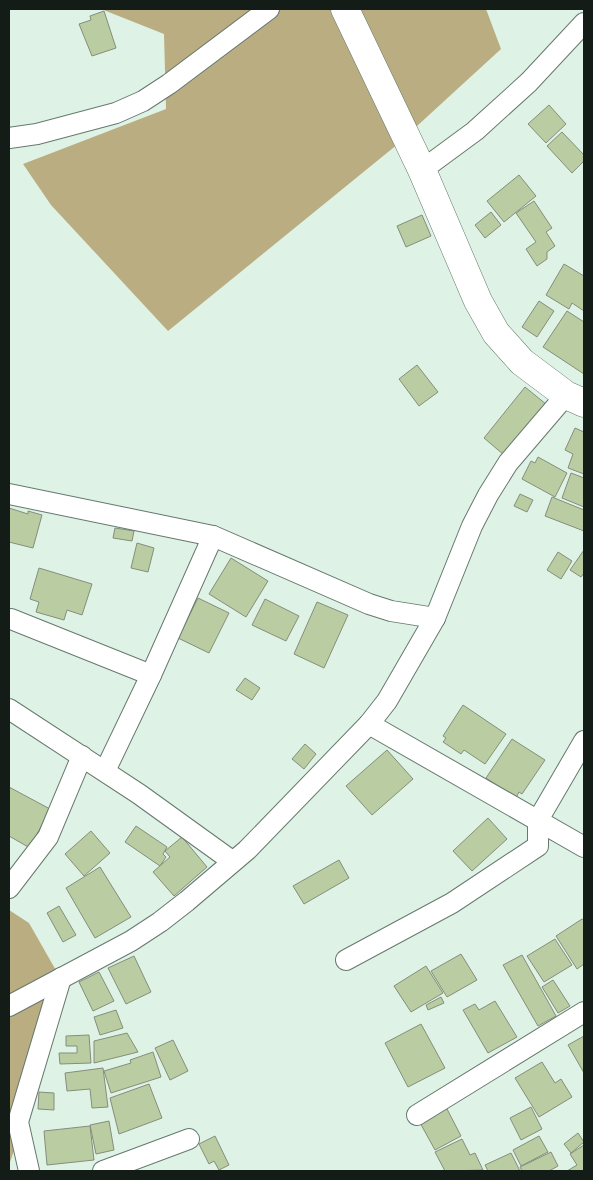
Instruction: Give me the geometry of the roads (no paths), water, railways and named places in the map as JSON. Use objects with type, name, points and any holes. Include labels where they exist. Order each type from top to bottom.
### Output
[{"type":"street","points":[[9,138],[37,134],[116,113],[143,101],[169,84],[269,9]]},
{"type":"street","points":[[9,1006],[131,940],[187,902],[232,861],[247,850],[369,724],[387,701],[435,618],[472,526],[508,463],[575,399],[522,362],[496,333],[478,300],[422,170],[345,9]]},
{"type":"street","points":[[422,170],[482,125],[529,82],[584,23]]},
{"type":"street","points":[[9,494],[213,536],[369,604],[391,611],[435,618]]},
{"type":"street","points":[[105,771],[151,675],[213,536]]},
{"type":"street","points":[[11,619],[151,675]]},
{"type":"street","points":[[9,709],[105,771],[232,861]]},
{"type":"street","points":[[369,724],[584,847]]},
{"type":"street","points":[[346,960],[452,903],[538,846],[538,820],[584,741]]},
{"type":"street","points":[[9,888],[48,837],[82,756]]},
{"type":"street","points":[[30,1171],[18,1122],[61,978]]},
{"type":"street","points":[[417,1115],[584,1012]]},
{"type":"street","points":[[103,1171],[189,1139]]}]
